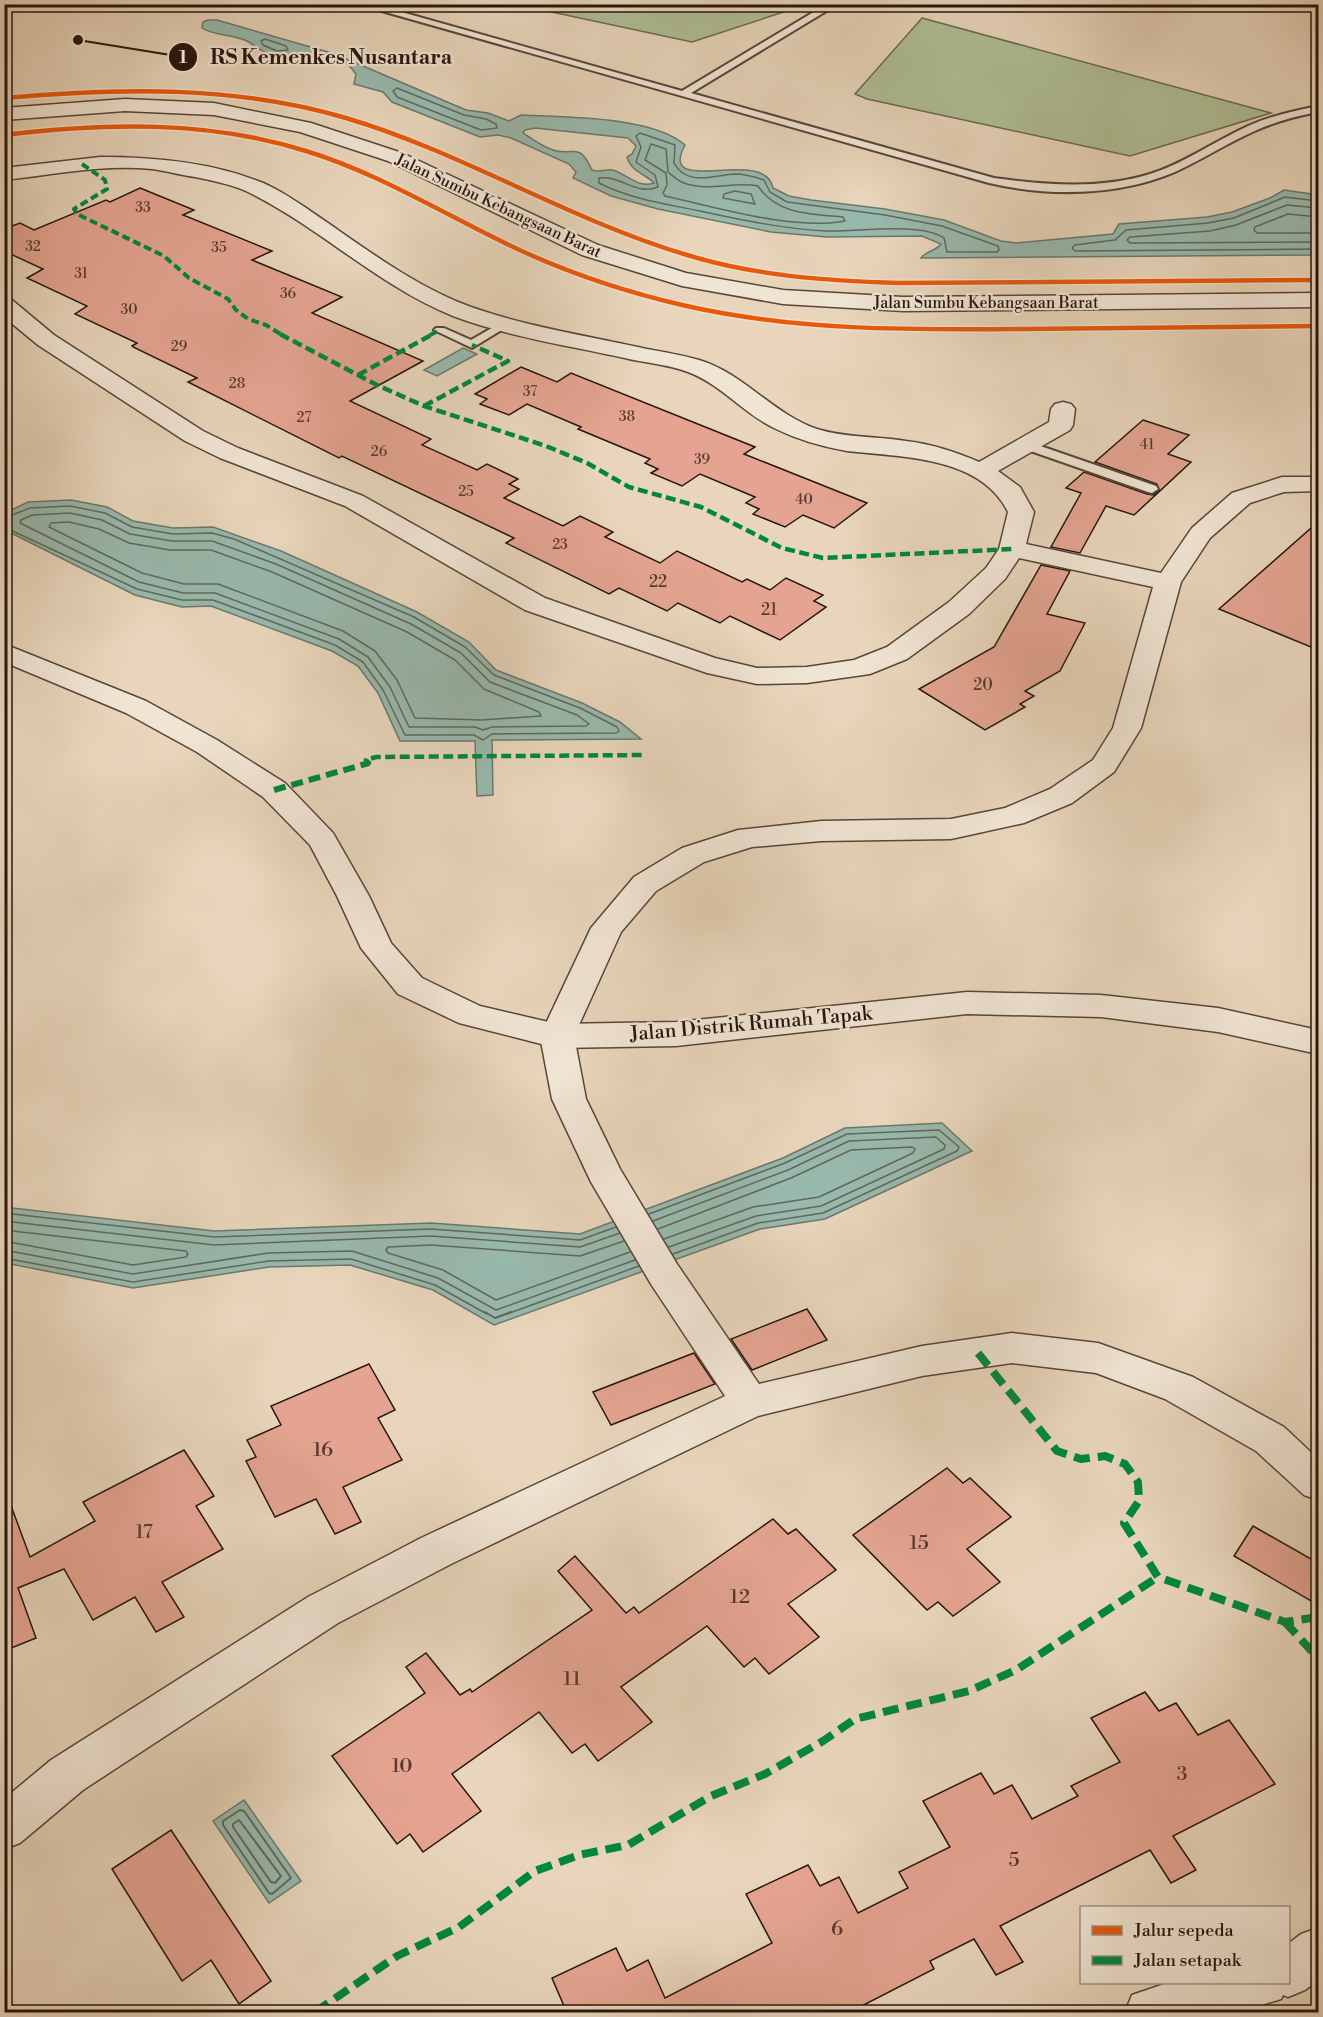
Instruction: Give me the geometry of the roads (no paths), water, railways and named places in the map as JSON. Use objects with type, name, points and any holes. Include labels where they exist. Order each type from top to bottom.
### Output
[{"type":"street","name":"Jalan Sumbu Kebangsaan Barat","points":[[4,114],[125,105],[214,109],[304,127],[395,157],[590,250],[682,279],[783,297],[903,304],[1318,300]]},
{"type":"street","points":[[4,174],[100,162],[151,163],[222,176],[257,188],[289,206],[386,273],[426,296],[465,312],[504,324],[585,344],[692,364],[721,378],[780,422],[808,434],[845,443],[907,448],[943,456],[981,471],[1011,492],[1021,512],[1012,549],[996,573],[959,608],[897,653],[860,668],[807,675],[757,676],[707,665],[535,604],[354,501],[229,453],[194,436],[46,340],[4,305]]},
{"type":"street","points":[[981,471],[1061,425],[1063,409]]},
{"type":"street","points":[[750,1402],[664,1274],[604,1173],[569,1100],[557,1036],[608,927],[645,884],[693,855],[749,837],[821,831],[951,829],[1013,816],[1061,796],[1104,766],[1127,728],[1168,582],[1201,533],[1241,498],[1282,485],[1318,484]]},
{"type":"street","points":[[1012,549],[1168,582]]},
{"type":"street","name":"Jalan Distrik Rumah Tapak","points":[[4,652],[136,707],[207,746],[274,790],[322,840],[353,896],[376,948],[410,986],[471,1016],[557,1036],[676,1034],[967,1003],[1101,1006],[1218,1020],[1318,1042]]},
{"type":"street","points":[[4,1828],[67,1775],[323,1610],[436,1551],[750,1402],[922,1361],[1012,1348],[1098,1358],[1179,1388],[1270,1439],[1318,1484]]},
{"type":"street","points":[[1290,1972],[1318,1951]]},
{"type":"street","points":[[1149,2013],[1260,1984]]},
{"type":"lane","points":[[361,4],[993,181],[1036,187],[1076,189],[1120,185],[1158,175],[1252,128],[1283,116],[1318,109]]},
{"type":"lane","points":[[683,94],[834,4]]},
{"type":"lane","points":[[440,330],[471,345],[504,324]]},
{"type":"lane","points":[[1026,445],[1152,489]]},
{"type":"water","points":[[217,20],[335,54],[466,110],[488,113],[509,121],[521,115],[560,116],[630,123],[652,128],[671,135],[685,145],[680,161],[685,168],[698,171],[752,171],[766,176],[773,188],[789,196],[885,209],[944,220],[1001,241],[1016,243],[1113,234],[1119,224],[1207,217],[1232,212],[1270,198],[1284,190],[1318,195],[1318,255],[921,258],[941,244],[922,236],[827,237],[771,232],[658,209],[611,196],[573,178],[576,172],[569,164],[511,138],[498,135],[480,137],[392,102],[383,92],[354,84],[356,74],[338,58],[329,56],[275,57],[242,39],[207,31],[202,28],[203,22]],"holes":[[[535,128],[628,138],[636,146],[632,154],[627,157],[629,162],[654,183],[643,184],[612,170],[592,170],[579,152],[553,150],[523,133],[525,130]]]},
{"type":"water","points":[[463,348],[477,354],[437,376],[424,370]]},
{"type":"water","points":[[71,500],[107,507],[133,521],[173,528],[213,527],[281,551],[417,612],[469,642],[496,670],[582,703],[620,722],[641,739],[492,740],[493,795],[477,796],[475,741],[400,741],[378,693],[358,666],[332,651],[211,606],[182,607],[135,595],[5,530],[5,513],[28,502]]},
{"type":"water","points":[[942,1123],[972,1151],[825,1219],[760,1229],[494,1325],[433,1290],[350,1265],[269,1267],[133,1288],[5,1263],[4,1207],[214,1231],[431,1223],[580,1234],[783,1158],[845,1128]]},
{"type":"water","points":[[244,1800],[301,1881],[269,1903],[213,1821]]},
{"type":"place","name":"RS Kemenkes Nusantara","points":[[78,40]]}]
